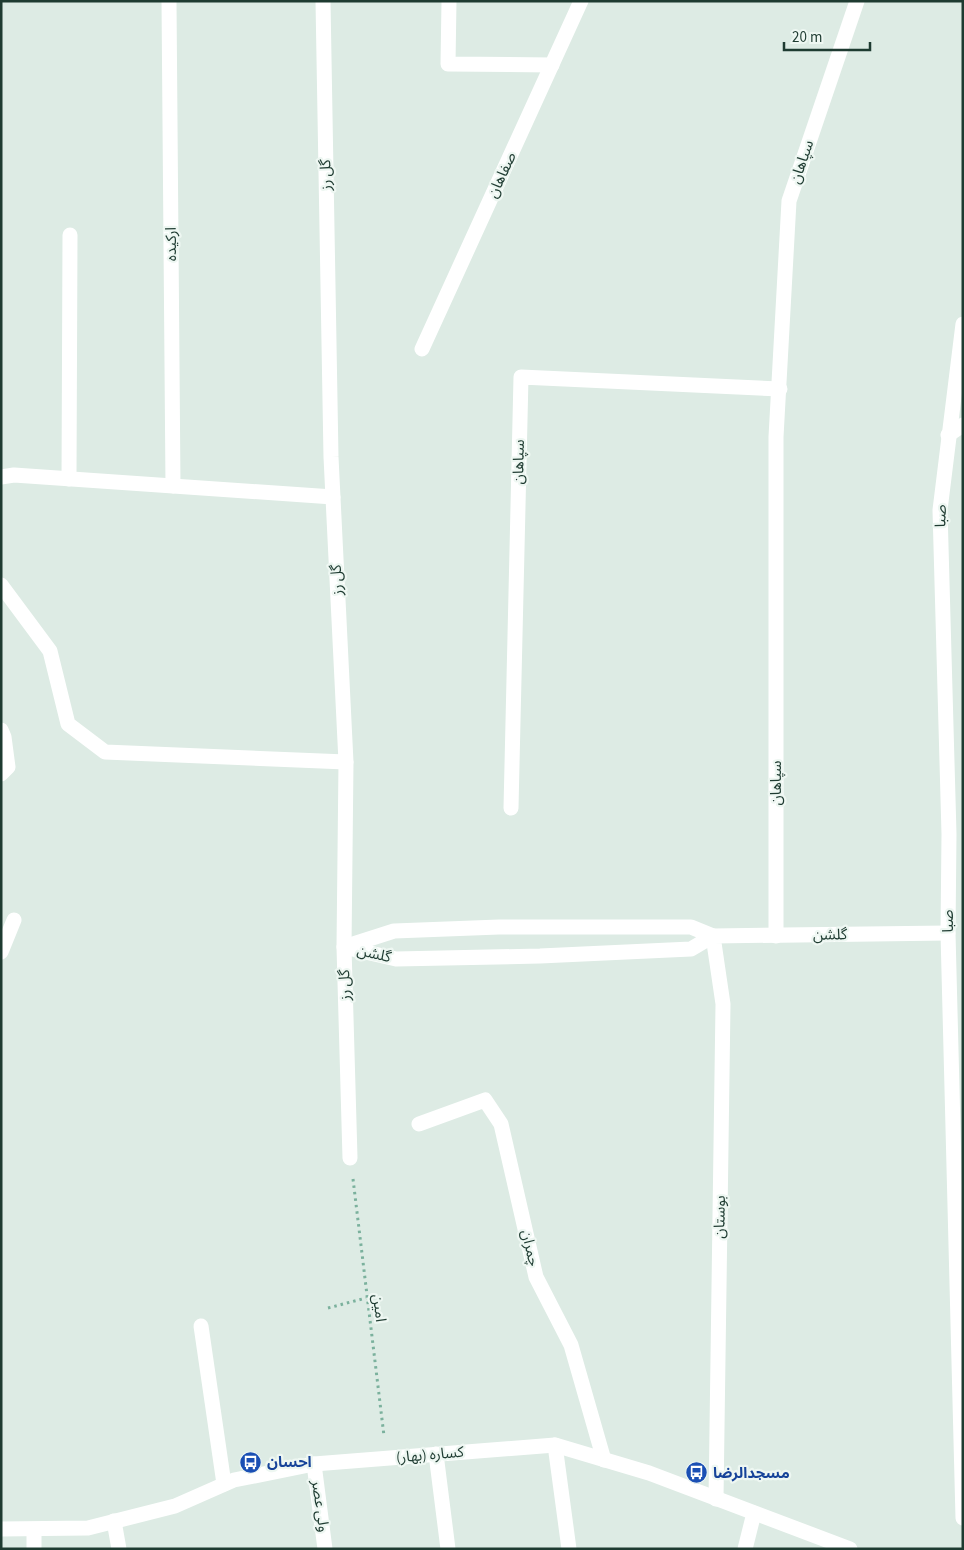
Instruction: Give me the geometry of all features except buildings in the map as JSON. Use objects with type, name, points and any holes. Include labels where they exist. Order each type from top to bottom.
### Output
[{"type":"street","name":"ارکیده","points":[[169,1],[173,486]]},
{"type":"street","name":"گل رز","points":[[323,1],[333,497],[346,762],[344,947],[350,1158]]},
{"type":"street","points":[[449,1],[448,64],[552,65]]},
{"type":"street","name":"صفاهان","points":[[422,349],[581,1]]},
{"type":"street","name":"سپاهان","points":[[776,936],[776,437],[789,201],[857,1]]},
{"type":"street","points":[[69,479],[70,235]]},
{"type":"street","name":"صبا","points":[[963,324],[940,510],[949,834],[948,934],[956,950],[963,1518]]},
{"type":"street","name":"سپاهان","points":[[511,808],[521,377],[780,389]]},
{"type":"street","points":[[948,435],[963,425]]},
{"type":"street","points":[[948,435],[963,440]]},
{"type":"street","points":[[1,477],[14,475],[333,497]]},
{"type":"street","points":[[1,585],[50,651],[68,724],[105,752],[346,762]]},
{"type":"street","points":[[1,730],[4,737],[8,766],[1,774]]},
{"type":"street","points":[[1,952],[14,920]]},
{"type":"street","name":"گلشن","points":[[344,947],[394,931],[499,927],[691,927],[713,936],[948,934]]},
{"type":"street","name":"گلشن","points":[[344,947],[396,959],[540,956],[691,949],[713,936]]},
{"type":"street","name":"بوستان","points":[[713,936],[723,1004],[716,1499]]},
{"type":"street","name":"چمران","points":[[419,1124],[485,1100],[501,1124],[536,1277],[571,1345],[604,1460]]},
{"type":"street","points":[[201,1326],[224,1484]]},
{"type":"street","points":[[554,1445],[569,1549]]},
{"type":"street","name":"کساره (بهار)","points":[[1,1529],[88,1528],[175,1506],[234,1480],[314,1464],[554,1445],[649,1473],[850,1549]]},
{"type":"street","points":[[436,1454],[448,1549]]},
{"type":"street","name":"ولی عصر","points":[[314,1464],[325,1549]]},
{"type":"street","points":[[745,1549],[754,1513]]},
{"type":"street","points":[[114,1521],[119,1549]]},
{"type":"street","points":[[34,1530],[34,1549]]},
{"type":"path","name":"امین","points":[[350,1158],[387,1459]]},
{"type":"path","points":[[328,1308],[366,1298]]},
{"type":"place","name":"احسان","points":[[251,1462]]},
{"type":"place","name":"مسجدالرضا","points":[[697,1473]]}]
